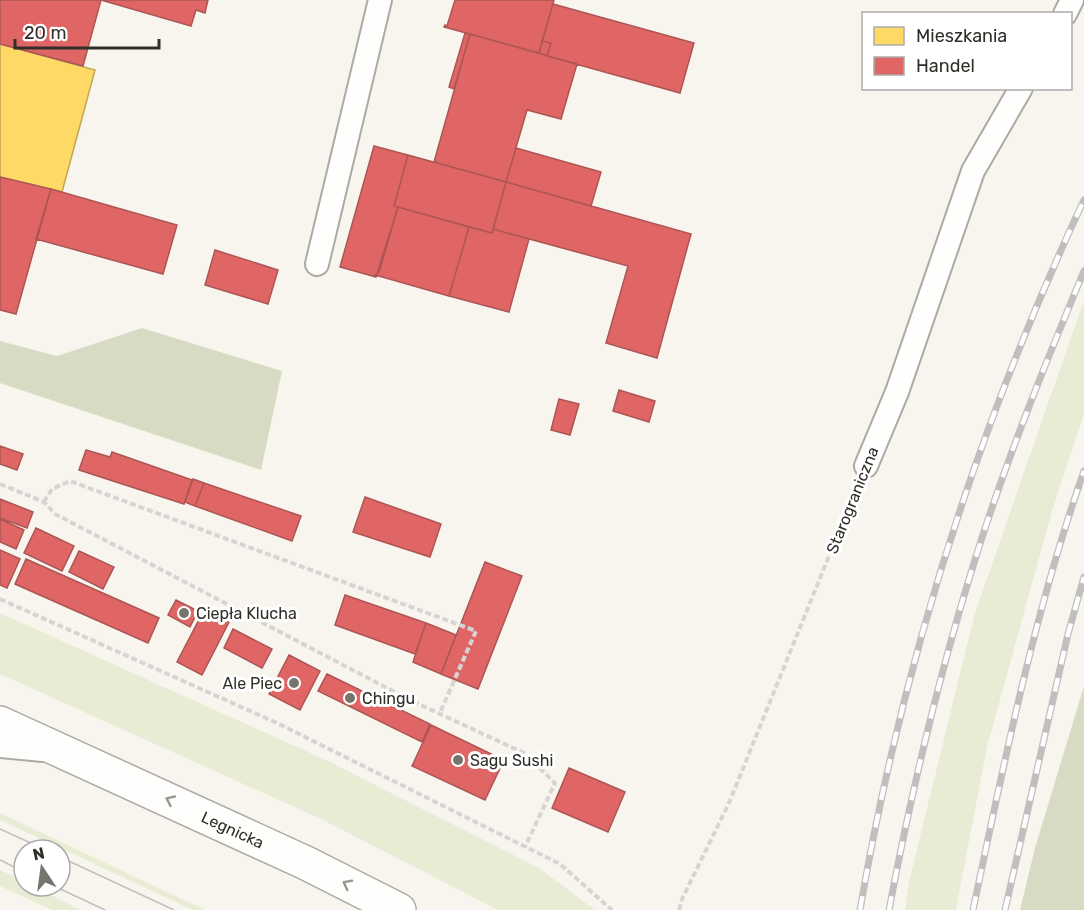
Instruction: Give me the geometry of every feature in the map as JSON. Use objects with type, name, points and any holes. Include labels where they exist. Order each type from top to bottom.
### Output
[{"type":"main road","name":"Legnicka","points":[[0,723],[66,751],[306,863],[399,910]]},
{"type":"lane","points":[[317,264],[380,0]]},
{"type":"lane","name":"Starograniczna","points":[[866,466],[897,392],[973,171],[1021,90]]},
{"type":"lane","name":"Legnicka","points":[[0,746],[66,751]]},
{"type":"path","name":"Starograniczna","points":[[679,910],[681,899],[729,804],[866,466]]},
{"type":"path","points":[[44,502],[52,489],[70,481],[476,631],[439,715]]},
{"type":"path","points":[[0,484],[44,502],[55,514],[439,715],[524,753],[555,783],[525,847]]},
{"type":"path","points":[[0,599],[277,723],[560,864],[612,910]]},
{"type":"green space","points":[[1084,300],[1084,414],[1052,511],[987,747],[956,910],[905,910],[909,882],[974,616]]},
{"type":"green space","points":[[142,328],[282,371],[261,470],[0,383],[0,341],[57,356]]},
{"type":"green space","points":[[0,613],[326,760],[539,868],[595,910],[498,910],[321,819],[0,674]]},
{"type":"green space","points":[[1084,686],[1084,910],[1020,910],[1035,848]]},
{"type":"green space","points":[[0,813],[53,838],[39,838],[0,820]]},
{"type":"green space","points":[[72,847],[205,910],[193,910],[72,854]]},
{"type":"green space","points":[[0,870],[12,876],[12,892],[0,886]]},
{"type":"green space","points":[[26,898],[57,898],[81,910],[52,910]]},
{"type":"building: Mieszkania","points":[[0,44],[95,70],[62,192],[0,177]]},
{"type":"building: Handel","points":[[0,0],[101,0],[83,66],[0,44]]},
{"type":"building: Handel","points":[[101,0],[208,0],[205,13],[196,10],[191,26]]},
{"type":"building: Handel","points":[[455,0],[554,0],[539,53],[444,27],[447,26]]},
{"type":"building: Handel","points":[[553,4],[694,43],[680,93],[547,56],[551,43],[542,41]]},
{"type":"building: Handel","points":[[465,33],[470,34],[454,89],[449,87]]},
{"type":"building: Handel","points":[[470,34],[577,64],[561,119],[527,110],[506,182],[434,162]]},
{"type":"building: Handel","points":[[542,41],[551,43],[547,56],[539,53]]},
{"type":"building: Handel","points":[[374,146],[408,155],[394,206],[398,207],[376,277],[340,267]]},
{"type":"building: Handel","points":[[516,148],[601,172],[591,206],[506,182]]},
{"type":"building: Handel","points":[[408,155],[506,182],[492,233],[394,206]]},
{"type":"building: Handel","points":[[0,177],[51,189],[16,314],[0,310]]},
{"type":"building: Handel","points":[[506,182],[691,234],[657,358],[606,343],[628,266],[493,229]]},
{"type":"building: Handel","points":[[51,189],[177,225],[163,274],[36,239]]},
{"type":"building: Handel","points":[[398,207],[469,227],[449,296],[375,275],[379,272]]},
{"type":"building: Handel","points":[[469,227],[492,233],[493,229],[529,239],[509,312],[449,296]]},
{"type":"building: Handel","points":[[215,250],[278,270],[268,304],[205,285]]},
{"type":"building: Handel","points":[[619,390],[655,401],[649,422],[613,411]]},
{"type":"building: Handel","points":[[559,399],[579,404],[570,435],[551,430]]},
{"type":"building: Handel","points":[[0,446],[23,454],[17,470],[0,464]]},
{"type":"building: Handel","points":[[86,450],[110,457],[112,452],[192,480],[184,504],[79,470]]},
{"type":"building: Handel","points":[[193,479],[204,483],[195,506],[185,502]]},
{"type":"building: Handel","points":[[204,483],[301,516],[292,541],[195,506]]},
{"type":"building: Handel","points":[[365,497],[441,524],[430,557],[353,532]]},
{"type":"building: Handel","points":[[0,499],[33,512],[27,528],[0,518]]},
{"type":"building: Handel","points":[[0,519],[24,530],[16,549],[0,542]]},
{"type":"building: Handel","points":[[36,528],[74,546],[62,571],[24,553]]},
{"type":"building: Handel","points":[[0,550],[20,559],[7,588],[0,585]]},
{"type":"building: Handel","points":[[79,551],[114,567],[103,589],[69,572]]},
{"type":"building: Handel","points":[[26,559],[159,618],[148,643],[15,584]]},
{"type":"building: Handel","points":[[485,562],[522,576],[478,689],[441,674]]},
{"type":"building: Handel","points":[[345,595],[426,623],[415,654],[335,625]]},
{"type":"building: Handel","points":[[176,600],[198,611],[190,627],[168,615]]},
{"type":"building: Handel","points":[[204,610],[229,622],[202,675],[177,662]]},
{"type":"building: Handel","points":[[426,623],[456,635],[441,674],[413,662]]},
{"type":"building: Handel","points":[[233,629],[272,649],[262,668],[224,648]]},
{"type":"building: Handel","points":[[289,655],[320,671],[300,710],[269,694]]},
{"type":"building: Handel","points":[[327,674],[430,724],[422,742],[318,691]]},
{"type":"building: Handel","points":[[431,725],[504,760],[485,800],[412,766]]},
{"type":"building: Handel","points":[[569,768],[625,792],[608,832],[552,808]]},
{"type":"tram line","points":[[0,829],[20,838]]},
{"type":"tram line","points":[[0,860],[12,866]]},
{"type":"tram line","points":[[72,863],[174,910]]},
{"type":"tram line","points":[[72,894],[105,910]]},
{"type":"railway","points":[[860,910],[877,818],[898,727],[921,637],[948,548],[1010,372],[1084,200]]},
{"type":"railway","points":[[889,910],[928,727],[965,592],[1015,442],[1084,271]]},
{"type":"railway","points":[[973,910],[1021,689],[1050,579],[1084,471]]},
{"type":"railway","points":[[1005,910],[1068,634],[1084,577]]},
{"type":"place","name":"Ciepła Klucha","points":[[184,613]]},
{"type":"place","name":"Ale Piec","points":[[294,683]]},
{"type":"place","name":"Chingu","points":[[350,698]]},
{"type":"place","name":"Sagu Sushi","points":[[458,760]]}]
